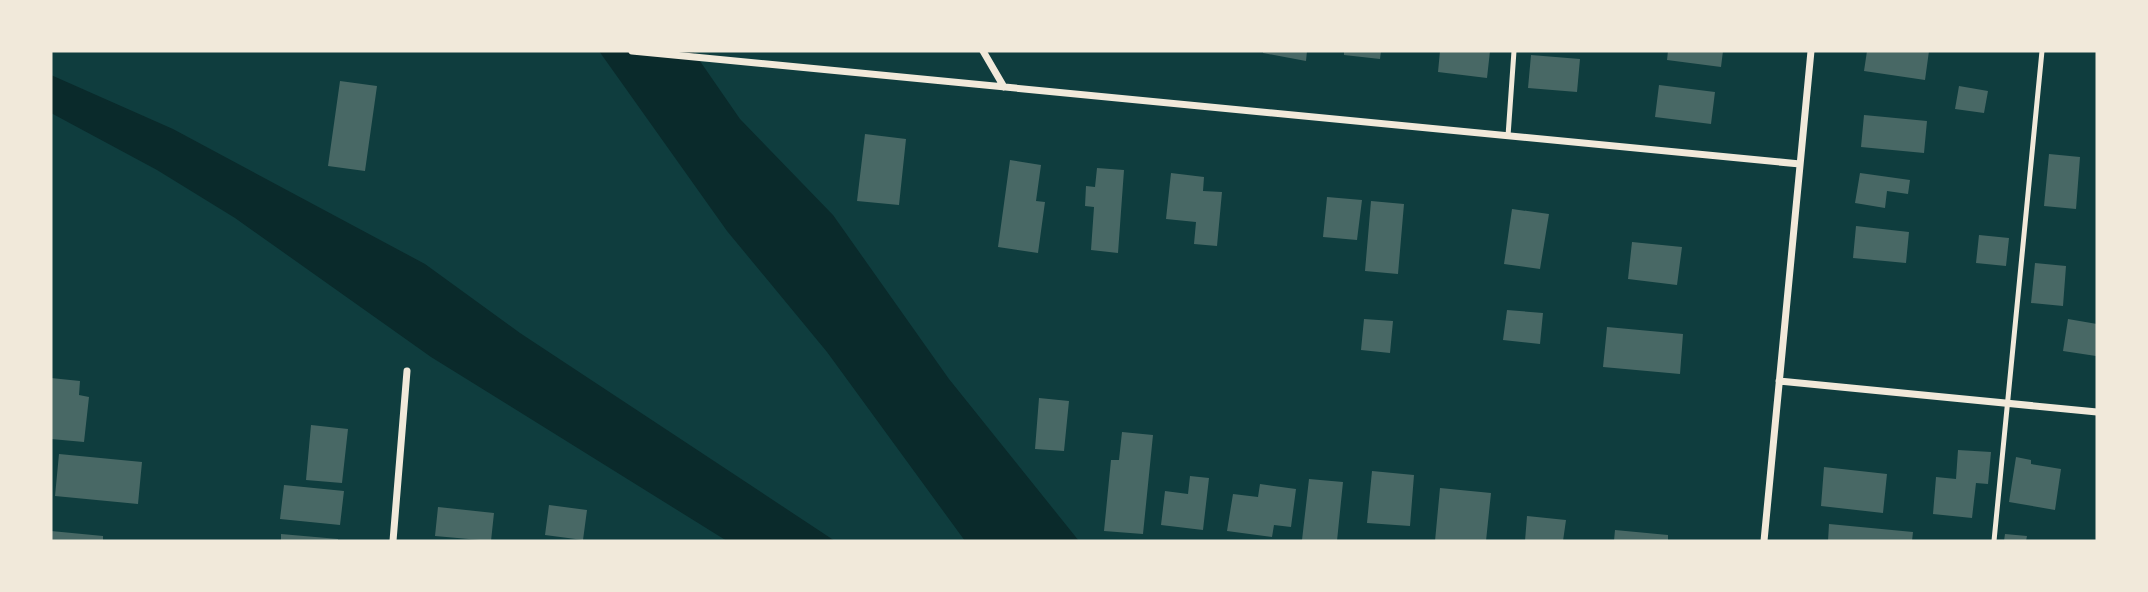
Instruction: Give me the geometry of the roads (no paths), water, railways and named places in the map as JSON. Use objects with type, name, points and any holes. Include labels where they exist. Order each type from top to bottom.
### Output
[{"type":"street","points":[[632,51],[1800,164]]},
{"type":"street","points":[[983,51],[1004,87]]},
{"type":"street","points":[[1763,541],[1811,51]]},
{"type":"street","points":[[393,541],[407,371]]},
{"type":"street","points":[[1779,381],[2097,412]]},
{"type":"lane","points":[[1508,136],[1514,51]]},
{"type":"lane","points":[[1994,541],[2042,51]]},
{"type":"water","points":[[599,51],[693,51],[740,119],[833,215],[949,379],[1079,541],[965,541],[827,352],[727,231]]},
{"type":"water","points":[[51,75],[173,129],[425,264],[520,333],[835,541],[727,541],[431,357],[235,218],[157,170],[51,113]]}]
